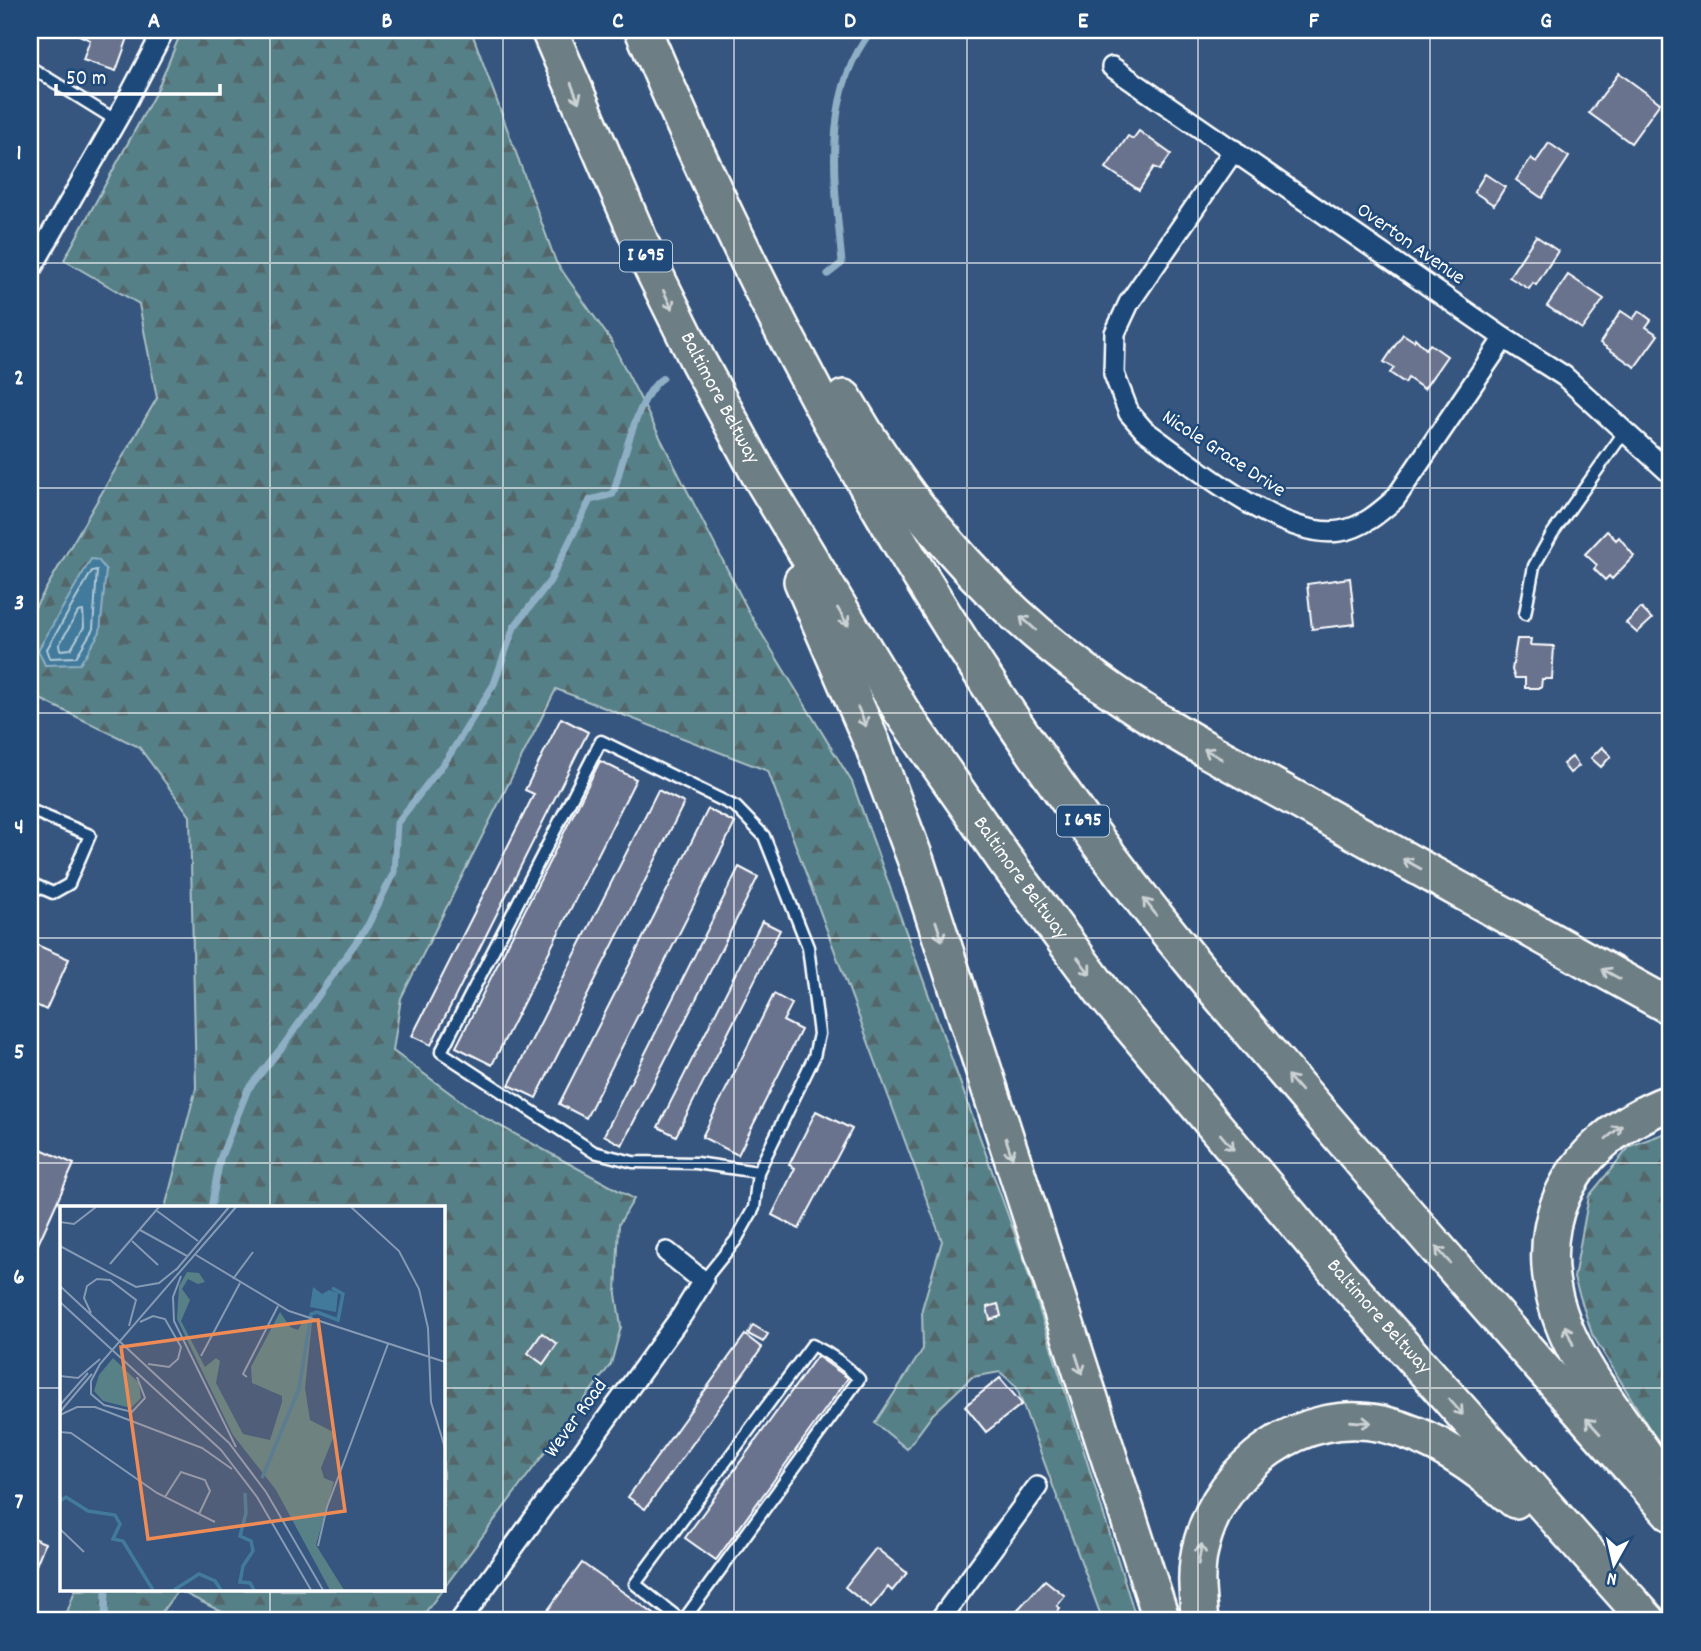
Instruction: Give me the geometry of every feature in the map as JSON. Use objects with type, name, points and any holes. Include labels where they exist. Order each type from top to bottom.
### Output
[{"type":"highway","name":"Baltimore Beltway","points":[[549,30],[648,260],[759,474],[902,712],[1005,860],[1105,995],[1345,1281],[1648,1621]]},
{"type":"highway","name":"I 695","points":[[643,30],[730,229],[816,394],[908,557],[975,665],[1071,805],[1172,936],[1280,1066],[1671,1513]]},
{"type":"highway","points":[[660,30],[790,298],[861,428],[912,499],[990,588],[1080,668],[1135,707],[1295,800],[1671,1007]]},
{"type":"highway","points":[[759,474],[819,625],[872,743],[916,861],[1162,1621]]},
{"type":"highway","points":[[1671,1102],[1635,1116],[1591,1153],[1559,1196],[1549,1251],[1552,1282],[1571,1342],[1671,1496]]},
{"type":"highway","points":[[1200,1621],[1196,1581],[1201,1544],[1212,1512],[1228,1485],[1255,1458],[1286,1437],[1318,1425],[1347,1421],[1381,1423],[1412,1432],[1484,1473],[1625,1593]]},
{"type":"street","points":[[30,271],[117,121],[164,30]]},
{"type":"street","name":"Overton Avenue","points":[[1112,67],[1504,338],[1564,376],[1671,474]]},
{"type":"street","name":"Nicole Grace Drive","points":[[1234,150],[1129,303],[1115,333],[1114,374],[1129,413],[1144,430],[1262,512],[1317,532],[1343,531],[1373,519],[1395,499],[1504,338]]},
{"type":"street","points":[[667,1252],[703,1281]]},
{"type":"street","name":"Wever Road","points":[[460,1621],[682,1315],[703,1281]]},
{"type":"street","points":[[939,1621],[1037,1487]]},
{"type":"lane","points":[[30,68],[117,121]]},
{"type":"lane","points":[[1525,614],[1534,566],[1552,534],[1625,431]]},
{"type":"lane","points":[[703,1281],[736,1240],[754,1208],[758,1172],[814,1057],[819,1034],[808,947],[764,836],[736,807],[601,741],[441,1052],[594,1152],[634,1162],[696,1163],[758,1172]]},
{"type":"lane","points":[[30,810],[90,835],[69,884],[54,893],[30,883]]},
{"type":"lane","points":[[813,1345],[826,1351],[846,1364],[859,1378],[683,1621],[635,1584],[813,1345]]},
{"type":"green space","points":[[182,30],[471,30],[556,262],[610,339],[751,616],[852,782],[1023,1257],[1137,1621],[1103,1621],[1016,1386],[1000,1372],[972,1377],[933,1414],[907,1449],[875,1423],[923,1349],[922,1309],[942,1241],[768,771],[556,689],[401,998],[393,1051],[480,1115],[634,1199],[619,1224],[616,1294],[621,1327],[611,1364],[444,1588],[444,1206],[166,1206],[196,1088],[190,816],[139,747],[30,694],[30,616],[157,398],[139,304],[64,260],[158,88]]},
{"type":"green space","points":[[1671,1131],[1671,1457],[1657,1441],[1592,1334],[1574,1278],[1589,1196],[1630,1146]]},
{"type":"green space","points":[[74,1592],[177,1592],[155,1621],[64,1621]]},
{"type":"green space","points":[[182,1592],[441,1592],[419,1621],[240,1621]]},
{"type":"water","points":[[91,559],[98,560],[106,570],[100,632],[80,664],[45,665],[38,650]]},
{"type":"building","points":[[81,30],[117,30],[129,35],[116,71],[83,60],[90,40],[79,35]]},
{"type":"building","points":[[1619,73],[1660,103],[1631,143],[1589,113]]},
{"type":"building","points":[[1139,131],[1171,154],[1160,170],[1154,167],[1139,190],[1106,168],[1128,136],[1133,139]]},
{"type":"building","points":[[1549,143],[1569,157],[1542,198],[1516,180],[1531,158],[1536,162]]},
{"type":"building","points":[[1485,174],[1505,187],[1494,205],[1474,192]]},
{"type":"building","points":[[1536,236],[1558,251],[1536,285],[1533,283],[1529,289],[1509,277]]},
{"type":"building","points":[[1568,275],[1604,299],[1582,329],[1547,306]]},
{"type":"building","points":[[1621,311],[1633,319],[1639,311],[1651,320],[1646,327],[1658,335],[1635,367],[1600,343]]},
{"type":"building","points":[[1403,334],[1414,341],[1415,338],[1426,349],[1430,344],[1447,356],[1424,389],[1408,378],[1405,383],[1390,373],[1394,368],[1384,362]]},
{"type":"building","points":[[1607,531],[1616,540],[1619,537],[1634,556],[1612,579],[1609,576],[1605,580],[1594,569],[1597,565],[1585,554]]},
{"type":"building","points":[[1350,578],[1355,624],[1312,629],[1307,584]]},
{"type":"building","points":[[1641,608],[1652,619],[1637,633],[1626,623]]},
{"type":"building","points":[[1517,639],[1531,639],[1530,645],[1554,646],[1552,679],[1542,679],[1541,688],[1525,688],[1525,678],[1515,678],[1512,670]]},
{"type":"building","points":[[561,718],[588,732],[431,1045],[412,1036],[534,794],[525,790]]},
{"type":"building","points":[[1602,747],[1611,756],[1601,767],[1591,758]]},
{"type":"building","points":[[1572,757],[1579,766],[1570,773],[1563,764]]},
{"type":"building","points":[[600,761],[636,779],[492,1065],[456,1047]]},
{"type":"building","points":[[658,790],[684,803],[536,1098],[509,1085]]},
{"type":"building","points":[[708,809],[735,823],[586,1118],[559,1104]]},
{"type":"building","points":[[739,867],[758,877],[622,1145],[604,1135]]},
{"type":"building","points":[[762,921],[780,930],[676,1136],[658,1127]]},
{"type":"building","points":[[30,942],[69,959],[46,1010],[30,1002]]},
{"type":"building","points":[[774,994],[792,1004],[783,1021],[801,1030],[738,1155],[702,1137]]},
{"type":"building","points":[[816,1111],[852,1129],[799,1229],[772,1215],[795,1168],[789,1165]]},
{"type":"building","points":[[30,1144],[74,1164],[30,1262]]},
{"type":"building","points":[[998,1304],[1001,1316],[990,1320],[987,1307]]},
{"type":"building","points":[[753,1325],[768,1334],[763,1342],[748,1334]]},
{"type":"building","points":[[542,1333],[557,1344],[543,1364],[528,1353]]},
{"type":"building","points":[[745,1335],[762,1348],[645,1509],[628,1497]]},
{"type":"building","points":[[817,1356],[848,1378],[716,1560],[685,1538]]},
{"type":"building","points":[[1000,1378],[1022,1404],[986,1432],[965,1406]]},
{"type":"building","points":[[30,1537],[45,1543],[30,1580]]},
{"type":"building","points":[[876,1548],[907,1573],[892,1591],[888,1587],[871,1608],[845,1587]]},
{"type":"building","points":[[582,1563],[654,1614],[649,1621],[540,1621]]},
{"type":"building","points":[[1045,1580],[1065,1596],[1057,1606],[1060,1608],[1051,1620],[1053,1621],[1007,1621]]},
{"type":"building","points":[[169,1612],[197,1621],[166,1621]]},
{"type":"waterway","points":[[828,274],[842,263],[835,172],[838,112],[844,83],[855,55],[872,30]]},
{"type":"waterway","points":[[211,1206],[220,1159],[248,1089],[283,1046],[368,925],[394,872],[397,823],[447,759],[494,684],[514,627],[550,581],[590,500],[613,494],[639,414],[646,398],[663,378]]},
{"type":"waterway","points":[[105,1621],[106,1592]]}]
